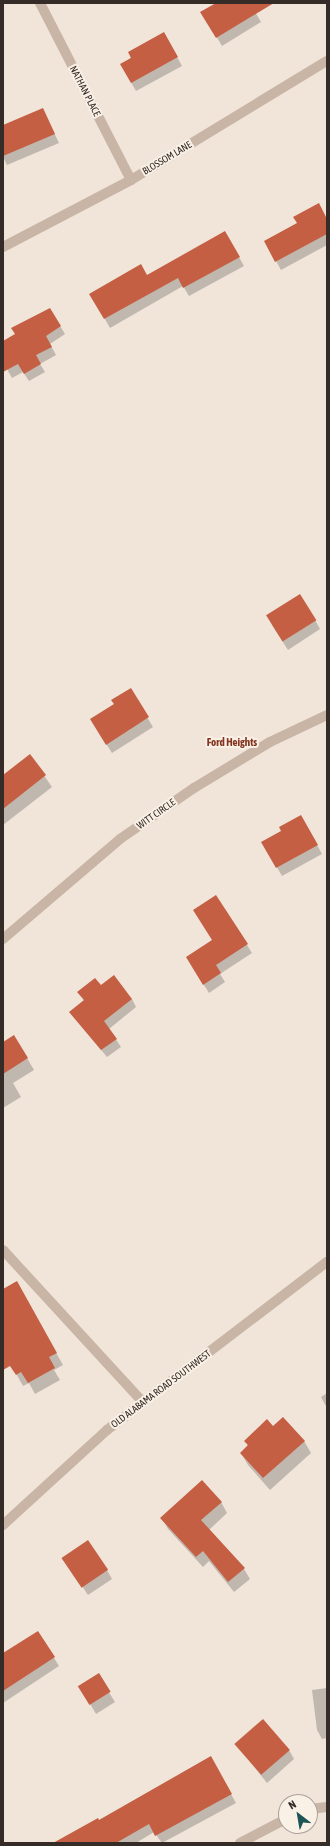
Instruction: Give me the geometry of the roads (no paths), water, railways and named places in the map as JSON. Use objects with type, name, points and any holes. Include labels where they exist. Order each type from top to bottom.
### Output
[{"type":"street","name":"NATHAN PLACE","points":[[40,3],[131,180]]},
{"type":"street","name":"BLOSSOM LANE","points":[[3,247],[131,180],[327,61]]},
{"type":"street","name":"WITT CIRCLE","points":[[3,938],[120,839],[194,788],[270,742],[327,715]]},
{"type":"street","points":[[3,1250],[143,1402]]},
{"type":"street","name":"OLD ALABAMA ROAD SOUTHWEST","points":[[3,1525],[75,1456],[143,1402],[327,1262]]},
{"type":"street","points":[[240,1843],[278,1823]]},
{"type":"district","name":"Ford Heights","points":[[232,742]]}]
